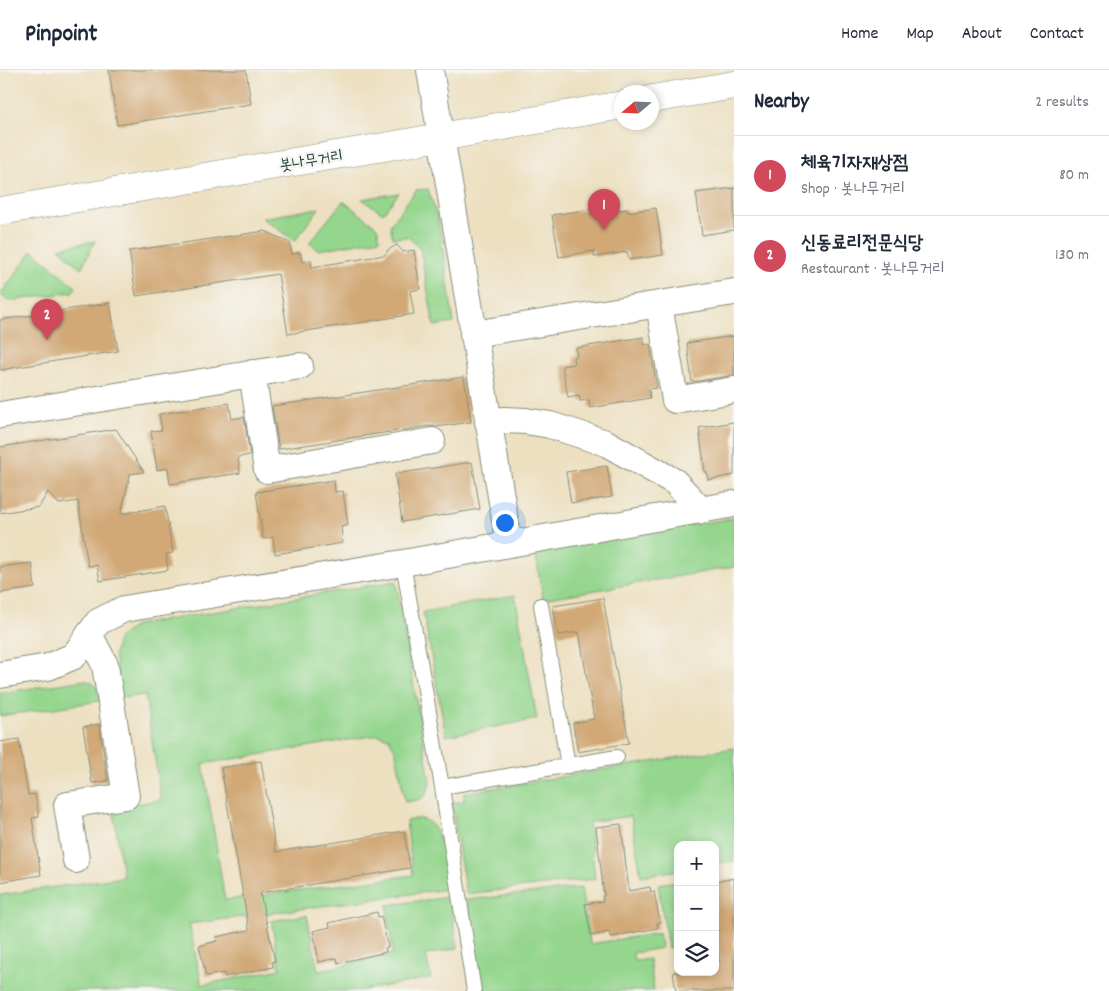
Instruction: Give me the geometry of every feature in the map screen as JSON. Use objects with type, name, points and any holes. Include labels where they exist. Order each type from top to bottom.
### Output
[{"type":"main road","points":[[659,98],[734,85]]},
{"type":"main road","name":"봇나무거리","points":[[0,211],[378,148],[614,105]]},
{"type":"street","points":[[430,70],[509,544]]},
{"type":"street","points":[[473,334],[734,292]]},
{"type":"street","points":[[660,304],[675,400],[734,390]]},
{"type":"street","points":[[0,415],[300,366]]},
{"type":"street","points":[[252,374],[267,470],[432,441]]},
{"type":"street","points":[[488,422],[504,420],[526,421],[550,425],[606,443],[675,482],[701,510]]},
{"type":"street","points":[[0,675],[48,667],[74,656],[98,622],[124,609],[403,563],[734,504]]},
{"type":"street","points":[[76,860],[67,805],[126,796],[105,665],[89,634]]},
{"type":"lane","points":[[403,563],[442,787],[474,991]]},
{"type":"lane","points":[[541,605],[568,766]]},
{"type":"lane","points":[[442,787],[618,758]]},
{"type":"green space","points":[[428,189],[438,219],[454,323],[434,326],[420,248],[408,237],[393,238],[390,225],[416,190]]},
{"type":"green space","points":[[399,193],[383,213],[362,199]]},
{"type":"green space","points":[[343,201],[377,227],[380,239],[319,250],[309,243]]},
{"type":"green space","points":[[319,208],[295,241],[262,218]]},
{"type":"green space","points":[[95,241],[81,269],[59,248]]},
{"type":"green space","points":[[32,251],[76,287],[72,292],[10,301],[0,295]]},
{"type":"green space","points":[[734,518],[734,567],[543,599],[535,550]]},
{"type":"green space","points":[[396,581],[430,781],[428,792],[423,798],[405,802],[396,752],[389,738],[378,735],[203,764],[225,900],[413,875],[406,821],[418,819],[430,823],[440,838],[445,860],[448,889],[189,924],[202,985],[280,969],[271,921],[307,915],[318,971],[393,954],[387,905],[449,897],[458,948],[426,955],[431,978],[359,991],[0,991],[0,895],[123,877],[113,807],[161,800],[145,695],[121,698],[114,654],[119,637],[136,625]]},
{"type":"green space","points":[[515,595],[537,719],[446,736],[423,612]]},
{"type":"green space","points":[[85,680],[96,687],[100,701],[0,716],[0,693]]},
{"type":"green space","points":[[734,748],[734,861],[719,863],[719,841],[674,841],[674,871],[641,876],[631,816],[589,822],[595,879],[466,894],[451,803],[464,801],[464,793]]},
{"type":"green space","points":[[674,882],[674,947],[668,948],[658,884]]},
{"type":"green space","points":[[581,888],[590,944],[659,933],[661,948],[633,953],[634,961],[649,959],[654,991],[482,991],[467,900]]},
{"type":"building","points":[[109,70],[246,70],[251,104],[117,125]]},
{"type":"building","points":[[734,188],[734,230],[702,235],[696,193]]},
{"type":"building","points":[[656,208],[663,255],[629,260],[627,252],[594,257],[594,251],[559,257],[552,215],[591,209],[591,214],[626,209],[627,212]]},
{"type":"building","points":[[265,231],[290,243],[292,254],[300,252],[302,262],[311,260],[312,267],[385,255],[388,250],[397,245],[403,252],[414,250],[420,289],[410,291],[414,314],[288,334],[278,274],[136,296],[129,251]]},
{"type":"building","points":[[110,303],[118,351],[0,370],[0,320]]},
{"type":"building","points":[[734,336],[734,375],[692,382],[687,343]]},
{"type":"building","points":[[643,337],[645,345],[650,344],[657,388],[649,389],[650,398],[590,408],[589,400],[580,401],[579,395],[568,397],[562,366],[574,364],[573,357],[577,356],[576,348]]},
{"type":"building","points":[[464,377],[471,422],[437,427],[429,426],[279,449],[272,406]]},
{"type":"building","points":[[229,403],[232,419],[244,417],[250,455],[238,457],[240,473],[170,484],[168,468],[157,470],[151,431],[162,430],[159,414]]},
{"type":"building","points":[[734,422],[734,475],[708,480],[707,472],[705,472],[699,428]]},
{"type":"building","points":[[116,429],[144,472],[130,474],[121,514],[165,506],[173,553],[166,554],[168,570],[100,581],[97,565],[88,566],[78,501],[59,504],[48,492],[39,507],[0,513],[0,447]]},
{"type":"building","points":[[472,462],[480,509],[402,522],[395,474]]},
{"type":"building","points":[[607,466],[612,497],[571,503],[566,472]]},
{"type":"building","points":[[334,480],[335,492],[343,491],[348,525],[341,527],[343,543],[275,554],[273,537],[263,539],[256,492]]},
{"type":"building","points":[[32,563],[35,588],[0,593],[0,567]]},
{"type":"building","points":[[603,598],[629,743],[578,752],[573,723],[594,719],[579,632],[558,635],[553,606]]},
{"type":"building","points":[[99,724],[108,781],[92,783],[83,727]]},
{"type":"building","points":[[19,739],[28,795],[35,794],[39,817],[32,818],[41,875],[0,882],[0,742]]},
{"type":"building","points":[[261,761],[276,852],[404,831],[410,868],[260,893],[275,961],[272,962],[273,967],[225,977],[224,973],[206,976],[199,946],[217,941],[216,937],[249,930],[221,768]]},
{"type":"building","points":[[621,824],[629,891],[650,887],[651,892],[654,891],[660,923],[657,923],[658,928],[610,937],[609,932],[591,936],[585,904],[603,901],[602,896],[604,896],[596,827]]},
{"type":"building","points":[[734,878],[734,991],[676,991],[673,972],[674,976],[719,976],[719,881]]},
{"type":"building","points":[[377,912],[378,917],[381,916],[388,947],[385,948],[386,952],[338,963],[337,958],[319,962],[313,931],[330,927],[329,923]]},
{"type":"place","name":"체육기자재상점","points":[[604,230]]},
{"type":"place","name":"신동료리전문식당","points":[[47,340]]}]
